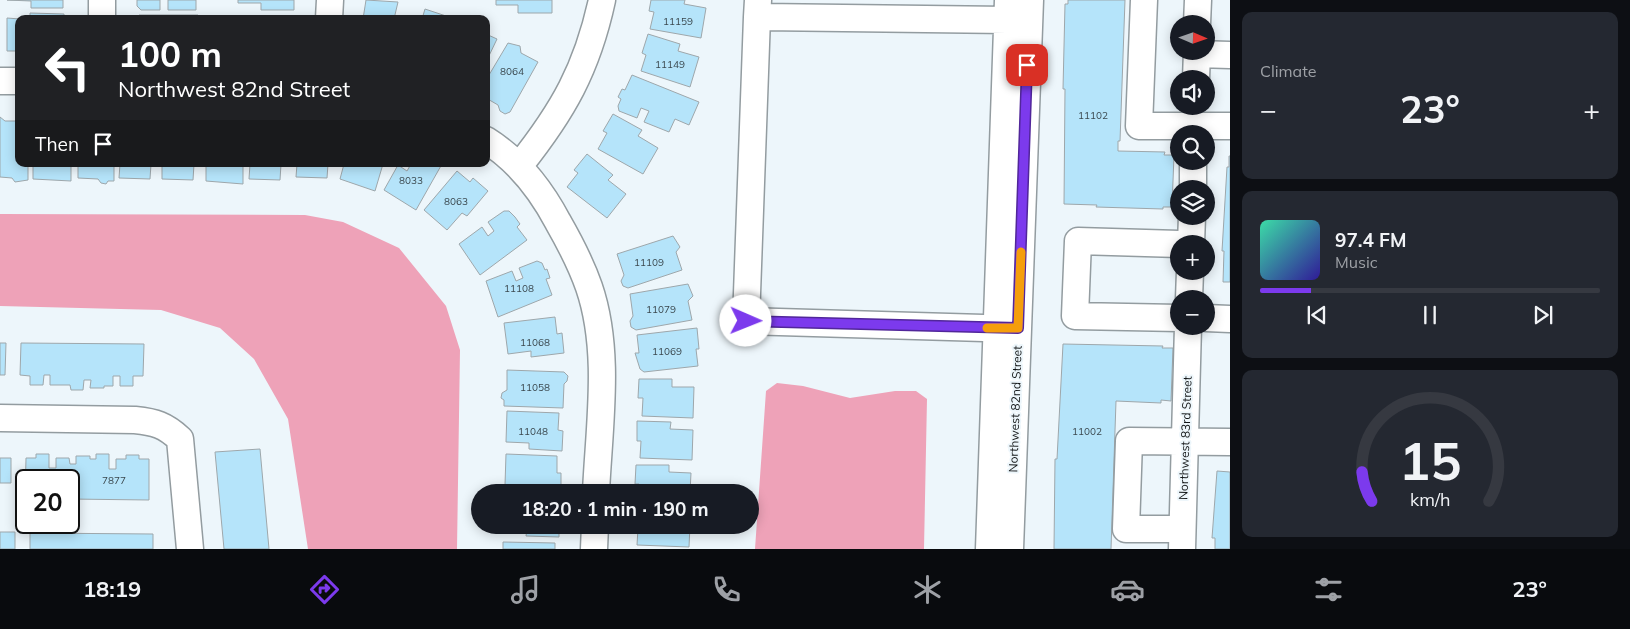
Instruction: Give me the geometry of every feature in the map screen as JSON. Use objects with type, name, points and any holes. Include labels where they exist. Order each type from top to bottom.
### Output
[{"type":"street","points":[[102,0],[102,15]]},
{"type":"street","points":[[329,15],[330,0]]},
{"type":"street","points":[[520,166],[561,111],[581,72],[594,35],[602,0]]},
{"type":"street","name":"Northwest 82nd Street","points":[[989,549],[1030,0]]},
{"type":"street","points":[[1144,0],[1139,126],[1194,122],[1230,126]]},
{"type":"street","points":[[1198,0],[1198,15]]},
{"type":"street","points":[[1007,10],[757,8],[746,321],[1007,328]]},
{"type":"street","name":"Northwest 82nd Street","points":[[1007,10],[1007,328],[1010,549]]},
{"type":"street","points":[[1196,61],[1230,55]]},
{"type":"street","points":[[0,81],[15,81]]},
{"type":"street","points":[[490,143],[520,166],[554,214],[574,251],[590,288],[598,327],[601,374],[596,484]]},
{"type":"street","points":[[1170,244],[1078,241],[1075,316],[1170,318]]},
{"type":"street","points":[[1215,318],[1230,319]]},
{"type":"street","name":"Northwest 83rd Street","points":[[1182,539],[1188,335]]},
{"type":"street","points":[[0,418],[135,420],[156,422],[167,428],[180,439],[190,549]]},
{"type":"street","points":[[1182,539],[1126,529],[1129,441],[1230,442]]},
{"type":"street","points":[[594,549],[595,534]]},
{"type":"shaded area","points":[[0,214],[305,215],[343,222],[399,248],[446,306],[460,350],[457,549],[308,549],[288,419],[254,359],[220,328],[161,310],[0,306]]},
{"type":"shaded area","points":[[777,383],[803,386],[850,398],[895,391],[916,391],[927,399],[924,549],[755,549],[756,534],[759,534],[759,492],[766,391]]},
{"type":"building","points":[[7,0],[63,0],[63,8],[31,8],[31,1]]},
{"type":"building","points":[[137,0],[160,0],[160,10],[141,10],[137,6]]},
{"type":"building","points":[[168,0],[196,0],[196,10],[168,10]]},
{"type":"building","points":[[238,0],[294,0],[294,10],[261,10],[261,3],[238,3]]},
{"type":"building","points":[[366,0],[398,2],[395,15],[364,15]]},
{"type":"building","points":[[496,0],[552,0],[552,13],[518,13],[518,5],[496,5]]},
{"type":"building","points":[[651,0],[685,0],[684,4],[706,8],[701,38],[650,29],[654,12],[649,11]]},
{"type":"building","points":[[1068,0],[1125,0],[1120,141],[1118,141],[1118,151],[1165,152],[1164,155],[1170,155],[1170,170],[1173,170],[1173,180],[1170,180],[1170,207],[1163,207],[1163,209],[1064,204],[1065,89],[1063,89],[1065,4],[1068,4]]},
{"type":"building","points":[[425,9],[443,15],[423,15]]},
{"type":"building","points":[[30,13],[64,14],[64,15],[30,15]]},
{"type":"building","points":[[7,18],[15,19],[15,51],[7,51]]},
{"type":"building","points":[[648,34],[680,44],[678,51],[699,57],[690,87],[641,71],[646,55],[642,53]]},
{"type":"building","points":[[490,36],[497,39],[490,54]]},
{"type":"building","points":[[508,43],[520,46],[521,53],[538,62],[510,112],[505,114],[500,111],[498,105],[490,100],[490,73]]},
{"type":"building","points":[[632,75],[699,102],[689,125],[675,119],[669,132],[644,122],[649,111],[641,108],[637,118],[619,111],[618,106],[621,99],[618,97],[622,89],[625,90]]},
{"type":"building","points":[[613,114],[642,130],[638,136],[658,148],[643,174],[598,149],[607,133],[603,131]]},
{"type":"building","points":[[0,117],[5,121],[15,121],[15,167],[28,167],[28,180],[15,182],[12,178],[0,177]]},
{"type":"building","points":[[587,154],[613,175],[608,180],[626,194],[607,218],[567,187],[578,173],[574,170]]},
{"type":"building","points":[[1229,156],[1230,282],[1223,282],[1224,251],[1222,251]]},
{"type":"building","points":[[33,167],[71,167],[71,181],[33,179]]},
{"type":"building","points":[[78,167],[114,167],[114,181],[108,181],[106,184],[101,183],[98,179],[78,178]]},
{"type":"building","points":[[120,167],[151,167],[150,179],[119,178]]},
{"type":"building","points":[[162,167],[194,167],[193,180],[162,179]]},
{"type":"building","points":[[206,167],[243,167],[243,184],[206,181]]},
{"type":"building","points":[[250,167],[281,167],[280,180],[249,179]]},
{"type":"building","points":[[297,167],[328,167],[327,178],[296,177]]},
{"type":"building","points":[[343,167],[382,167],[375,191],[340,179]]},
{"type":"building","points":[[397,167],[401,167],[407,171],[409,167],[440,167],[416,210],[384,190]]},
{"type":"building","points":[[457,171],[470,182],[473,178],[488,191],[467,216],[462,213],[447,230],[424,210]]},
{"type":"building","points":[[504,211],[509,211],[515,217],[520,224],[517,227],[527,240],[480,275],[459,244],[482,227],[488,236],[494,231],[488,222]]},
{"type":"building","points":[[673,236],[680,247],[676,252],[682,270],[628,288],[623,286],[621,281],[624,275],[617,254]]},
{"type":"building","points":[[537,261],[542,263],[545,270],[547,269],[550,278],[546,279],[552,295],[498,317],[486,281],[512,271],[516,281],[523,278],[519,268]]},
{"type":"building","points":[[688,284],[693,296],[688,301],[692,320],[636,330],[631,327],[630,321],[633,316],[630,294]]},
{"type":"building","points":[[555,317],[557,334],[562,333],[564,353],[531,357],[531,351],[508,354],[504,323]]},
{"type":"building","points":[[697,328],[699,349],[696,349],[698,366],[644,372],[640,369],[635,353],[639,353],[637,335]]},
{"type":"building","points":[[0,343],[6,343],[5,375],[0,375]]},
{"type":"building","points":[[21,343],[144,344],[143,376],[133,376],[133,386],[120,386],[120,376],[113,376],[113,386],[104,386],[104,388],[90,388],[91,380],[84,380],[83,390],[71,390],[70,385],[50,385],[50,375],[44,375],[43,385],[30,385],[30,376],[20,375]]},
{"type":"building","points":[[1063,344],[1163,346],[1162,348],[1173,348],[1171,401],[1161,400],[1161,403],[1116,401],[1111,549],[1054,549],[1055,459],[1057,459]]},
{"type":"building","points":[[507,370],[564,372],[568,376],[564,384],[563,408],[504,406],[504,400],[501,398],[502,393],[507,390]]},
{"type":"building","points":[[639,379],[672,379],[672,387],[694,387],[693,418],[642,416],[643,398],[638,398]]},
{"type":"building","points":[[507,411],[559,413],[558,430],[563,431],[562,451],[529,449],[529,443],[506,442]]},
{"type":"building","points":[[637,421],[671,422],[670,429],[693,430],[692,460],[640,458],[641,441],[637,441]]},
{"type":"building","points":[[260,449],[269,549],[224,549],[215,452]]},
{"type":"building","points":[[36,454],[49,454],[49,468],[56,468],[56,458],[69,458],[70,464],[76,464],[76,456],[90,456],[90,459],[96,459],[96,454],[109,454],[109,469],[116,469],[116,459],[126,459],[126,455],[139,455],[139,459],[149,459],[149,500],[80,499],[80,469],[26,469],[26,458],[36,458]]},
{"type":"building","points":[[506,454],[557,456],[557,473],[561,473],[561,484],[505,484]]},
{"type":"building","points":[[0,458],[11,458],[11,483],[0,483]]},
{"type":"building","points":[[636,465],[669,465],[669,472],[691,473],[690,484],[635,484]]},
{"type":"building","points":[[1217,471],[1230,472],[1230,549],[1215,549],[1215,538],[1212,538]]},
{"type":"building","points":[[0,532],[15,532],[15,549],[0,549]]},
{"type":"building","points":[[30,534],[153,534],[153,549],[30,549]]},
{"type":"building","points":[[526,534],[559,534],[559,537],[526,536]]},
{"type":"building","points":[[638,534],[690,534],[689,547],[637,545]]},
{"type":"building","points":[[503,542],[555,543],[555,549],[503,549]]},
{"type":"slow traffic","points":[[987,328],[1018,328],[1021,252]]},
{"type":"route","points":[[746,321],[1018,328],[1027,65]]}]
